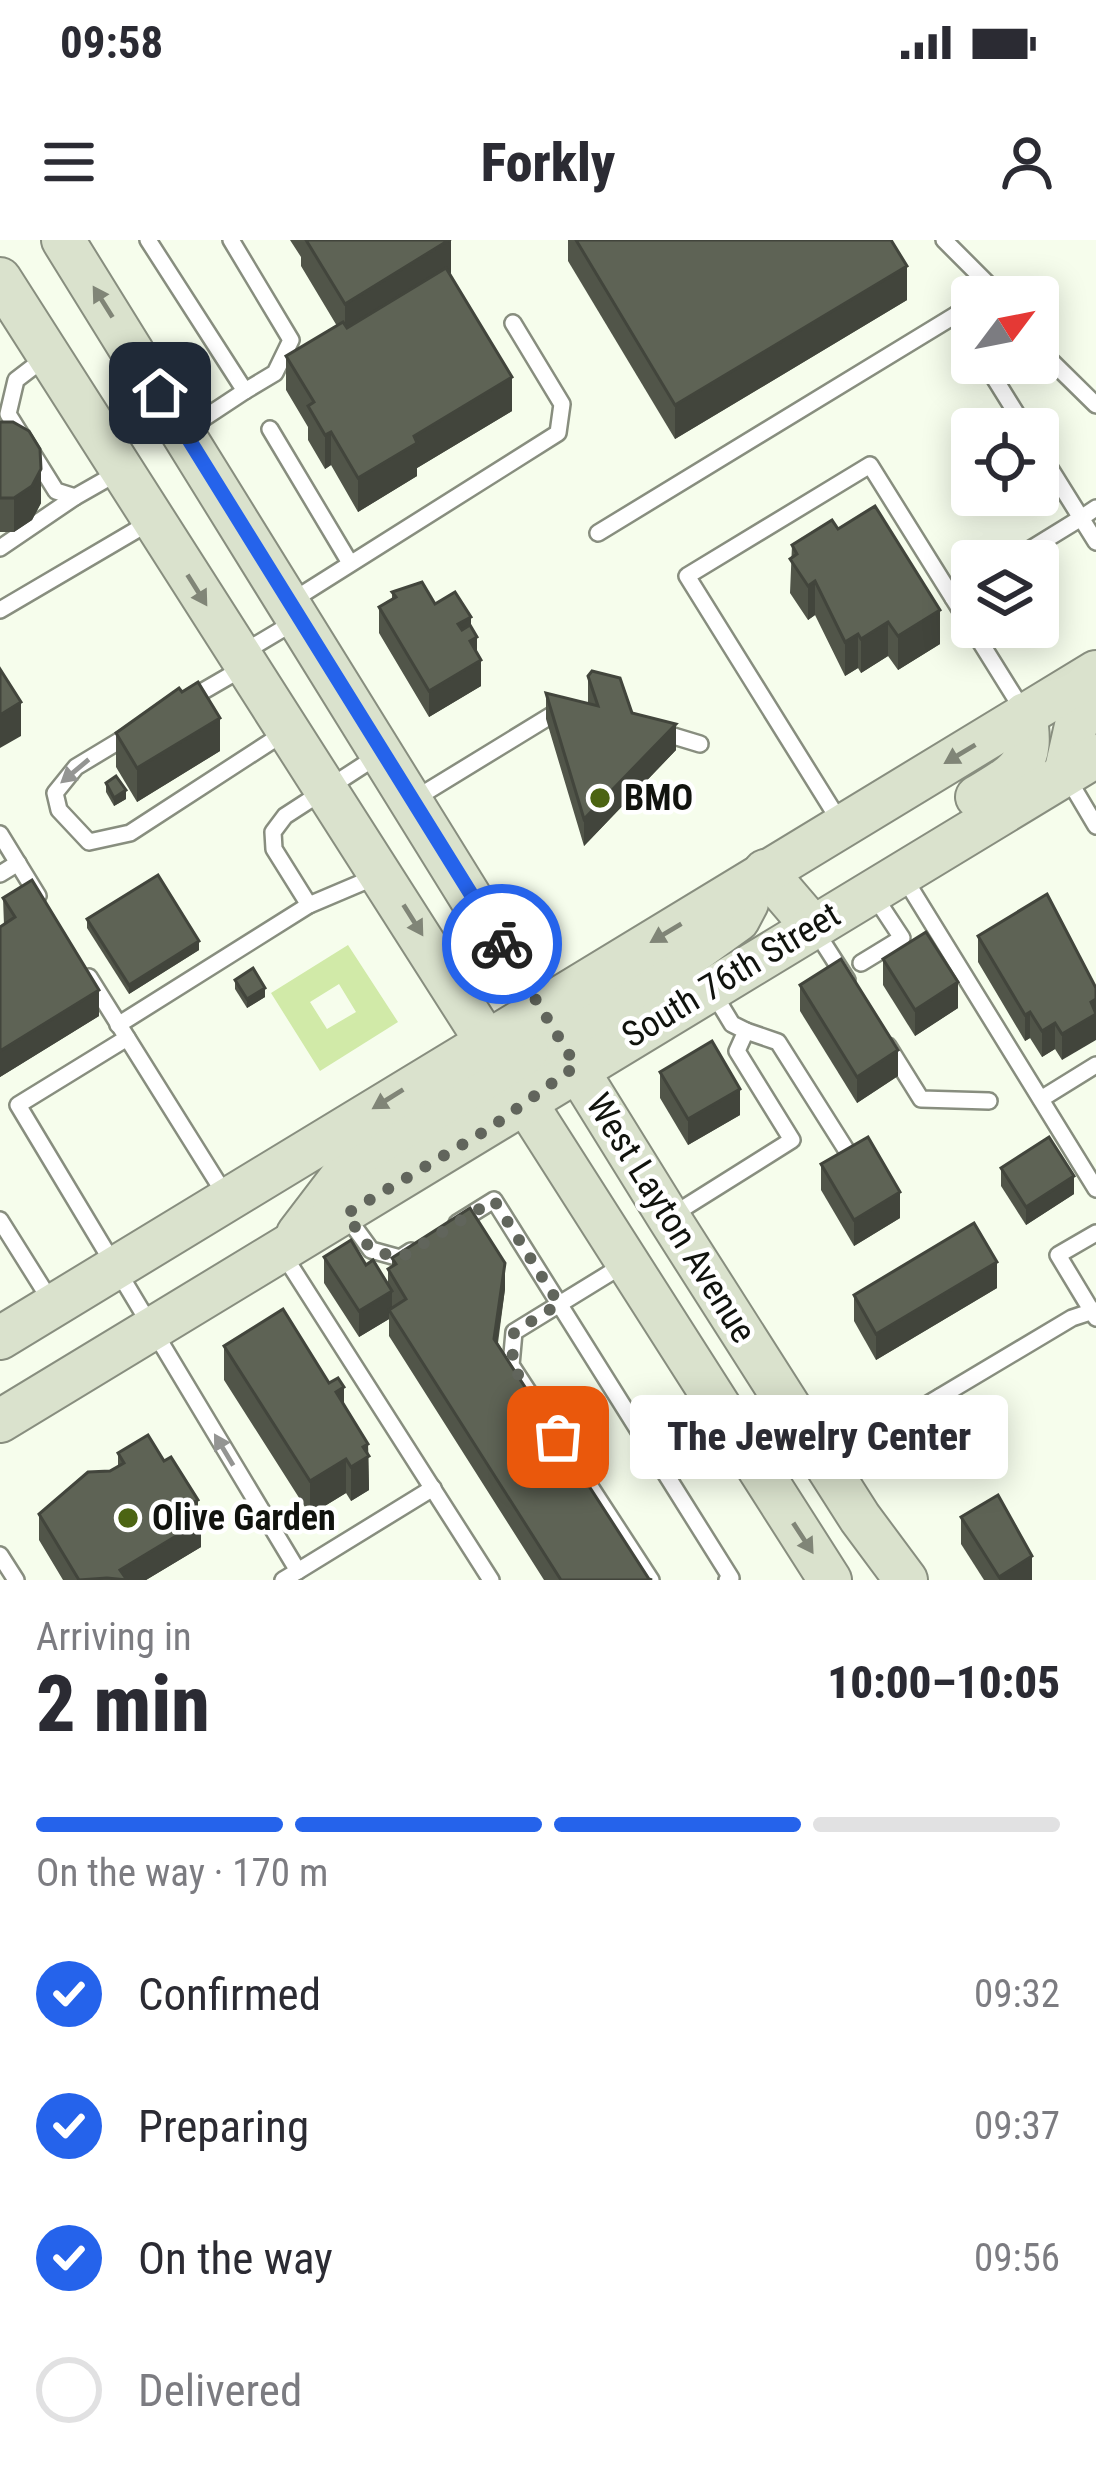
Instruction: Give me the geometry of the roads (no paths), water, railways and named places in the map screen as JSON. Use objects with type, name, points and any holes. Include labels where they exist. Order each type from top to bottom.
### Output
[{"type":"main road","name":"West Layton Avenue","points":[[63,240],[669,1218],[902,1579]]},
{"type":"main road","name":"West Layton Avenue","points":[[4,289],[323,789],[382,872],[830,1580]]},
{"type":"main road","name":"South 76th Street","points":[[765,871],[1096,672]]},
{"type":"main road","points":[[1080,765],[1078,717],[1096,691]]},
{"type":"main road","points":[[886,883],[910,838],[1019,771],[1031,743],[1025,715]]},
{"type":"main road","name":"South 76th Street","points":[[0,1338],[227,1198],[506,1071],[559,1039],[711,989],[1080,765]]},
{"type":"main road","points":[[283,1254],[343,1174],[506,1071],[535,1041],[559,1039],[738,920],[765,871],[813,927]]},
{"type":"main road","name":"South 76th Street","points":[[0,1421],[346,1214],[506,1071]]},
{"type":"main road","points":[[713,1400],[738,1398],[758,1409],[789,1455],[860,1518]]},
{"type":"lane","points":[[148,240],[244,391]]},
{"type":"lane","points":[[184,431],[274,373],[291,340],[231,240]]},
{"type":"lane","points":[[944,240],[977,276]]},
{"type":"lane","points":[[598,533],[951,318]]},
{"type":"lane","points":[[167,712],[242,661],[350,563],[557,433],[562,404],[513,323]]},
{"type":"lane","points":[[49,356],[16,380],[8,414],[56,491],[75,496]]},
{"type":"lane","points":[[1059,369],[1096,405]]},
{"type":"lane","points":[[270,429],[350,563]]},
{"type":"lane","points":[[842,825],[687,576],[869,465],[951,595]]},
{"type":"lane","points":[[0,548],[75,496],[122,471]]},
{"type":"lane","points":[[1059,483],[1096,542]]},
{"type":"lane","points":[[1045,540],[1096,508]]},
{"type":"lane","points":[[0,610],[153,521]]},
{"type":"lane","points":[[984,648],[1025,715]]},
{"type":"lane","points":[[412,800],[556,709],[574,713]]},
{"type":"lane","points":[[149,723],[62,778],[55,793],[59,810],[88,842],[130,833],[286,731]]},
{"type":"lane","points":[[645,727],[700,744]]},
{"type":"lane","points":[[309,905],[274,849],[273,832],[285,816],[382,753]]},
{"type":"lane","points":[[1080,765],[1096,826]]},
{"type":"lane","points":[[0,834],[43,903]]},
{"type":"lane","points":[[0,874],[18,863]]},
{"type":"lane","points":[[382,872],[309,905],[18,1105],[291,1576],[433,1489]]},
{"type":"lane","points":[[861,963],[902,938],[886,883]]},
{"type":"lane","points":[[886,883],[1041,1099],[1096,1189]]},
{"type":"lane","points":[[813,927],[853,991]]},
{"type":"lane","points":[[80,964],[227,1198]]},
{"type":"lane","points":[[711,989],[732,1024],[778,1042],[845,1148]]},
{"type":"lane","points":[[876,1027],[921,1099],[989,1101]]},
{"type":"lane","points":[[669,1218],[792,1140],[737,1051],[746,1031]]},
{"type":"lane","points":[[1041,1099],[1096,1065]]},
{"type":"lane","points":[[437,1235],[494,1200],[730,1578],[727,1580]]},
{"type":"lane","points":[[346,1214],[371,1250],[400,1258],[419,1247]]},
{"type":"lane","points":[[0,1220],[53,1305]]},
{"type":"lane","points":[[827,1465],[1095,1313],[1058,1255],[1096,1233]]},
{"type":"lane","points":[[283,1254],[491,1580]]},
{"type":"lane","points":[[626,1264],[514,1332],[512,1365],[651,1580]]},
{"type":"lane","points":[[940,1397],[981,1464]]},
{"type":"lane","points":[[646,1444],[713,1400]]},
{"type":"lane","points":[[0,1555],[16,1580]]},
{"type":"place","name":"BMO","points":[[600,798]]},
{"type":"place","name":"The Jewelry Center","points":[[558,1437]]},
{"type":"place","name":"Olive Garden","points":[[128,1518]]}]
